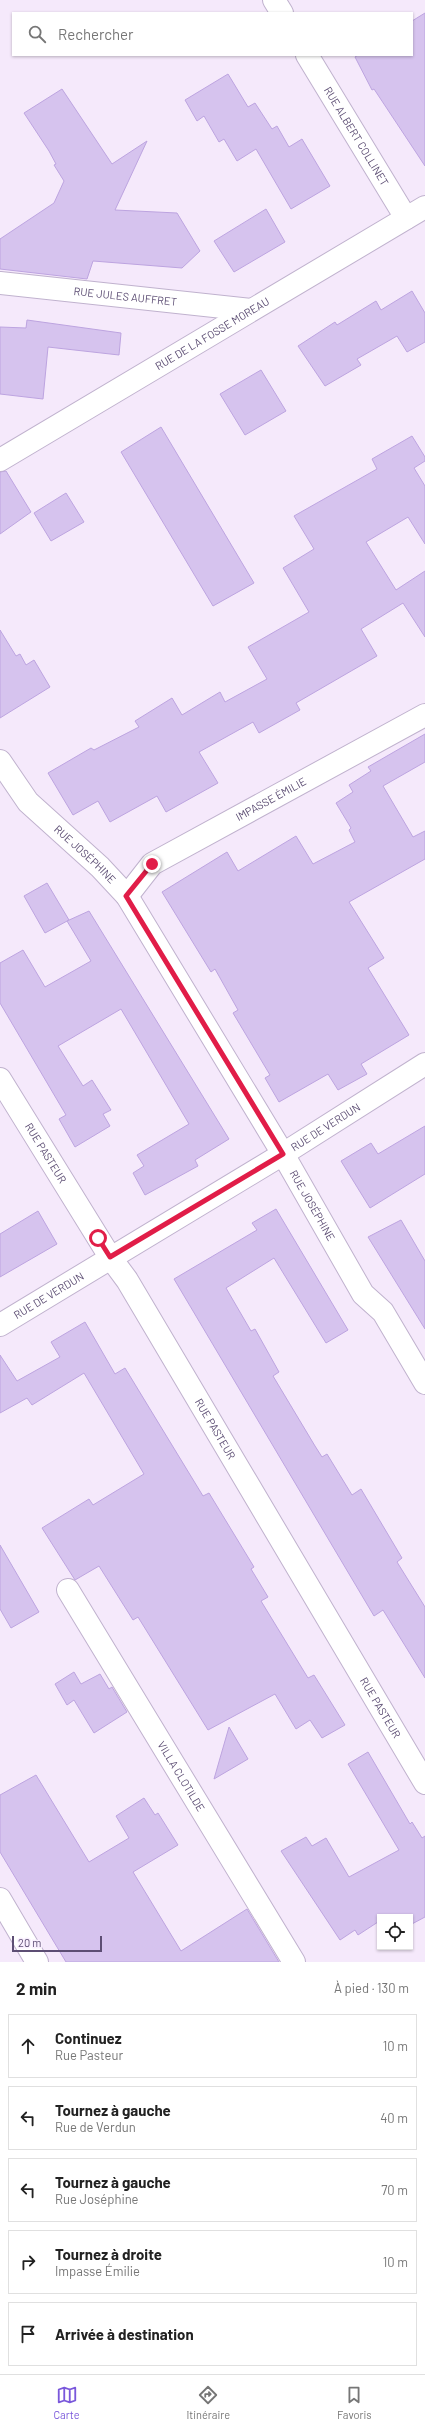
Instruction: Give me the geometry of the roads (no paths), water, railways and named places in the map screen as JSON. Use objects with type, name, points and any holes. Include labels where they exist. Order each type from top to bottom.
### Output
[{"type":"street","points":[[274,0],[281,12]]},
{"type":"street","name":"RUE ALBERT COLLINET","points":[[308,56],[406,218]]},
{"type":"street","name":"RUE DE LA FOSSE MOREAU","points":[[0,460],[425,207]]},
{"type":"street","name":"RUE JULES AUFFRET","points":[[0,283],[251,310]]},
{"type":"street","name":"IMPASSE ÉMILIE","points":[[126,896],[152,864],[425,715]]},
{"type":"street","name":"RUE JOSÉPHINE","points":[[0,761],[28,802],[100,866],[126,896],[283,1154],[363,1294],[383,1312],[425,1383]]},
{"type":"street","name":"RUE DE VERDUN","points":[[0,1325],[110,1257],[283,1154],[425,1064]]},
{"type":"street","name":"RUE PASTEUR","points":[[0,1079],[110,1257],[127,1280],[425,1784]]},
{"type":"street","name":"VILLA CLOTILDE","points":[[68,1590],[294,1962]]},
{"type":"street","points":[[0,1899],[37,1962]]}]
